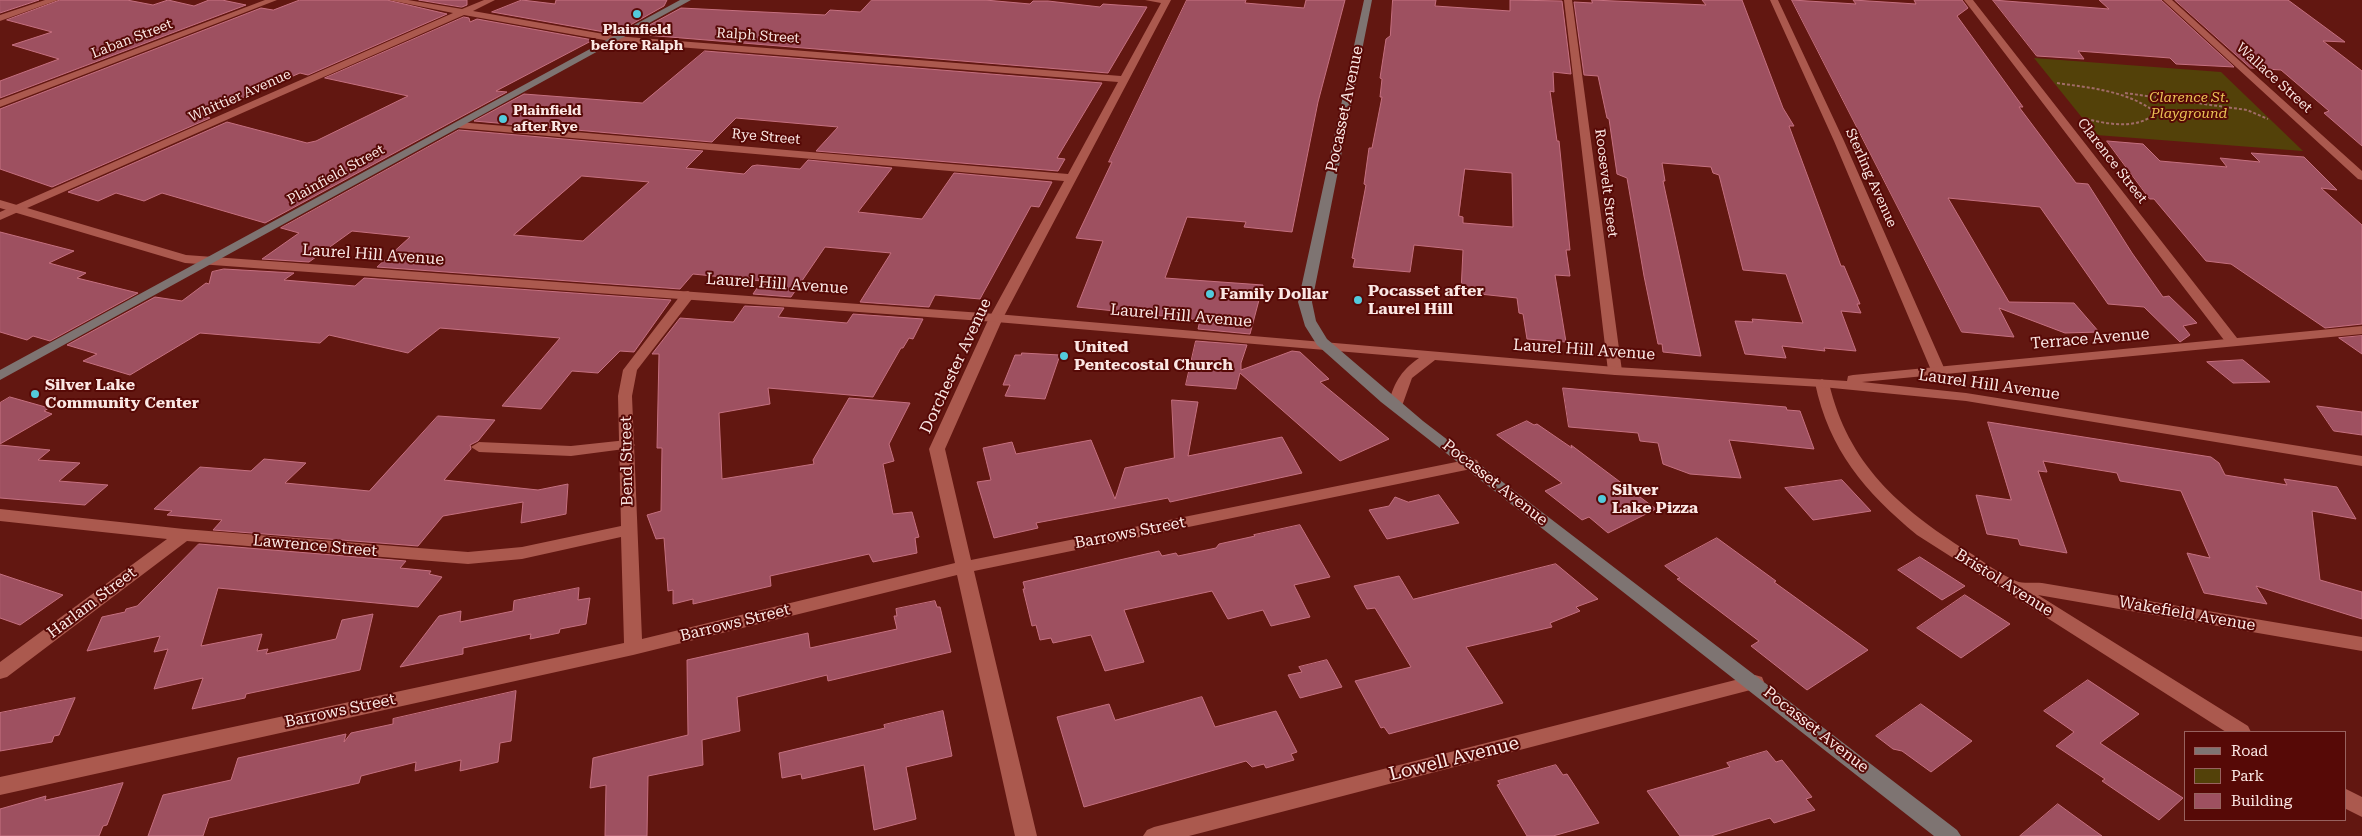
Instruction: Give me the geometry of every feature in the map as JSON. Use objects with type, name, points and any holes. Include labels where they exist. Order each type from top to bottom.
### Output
[{"type":"main road","name":"Plainfield Street","points":[[0,376],[687,0]]},
{"type":"main road","name":"Pocasset Avenue","points":[[1368,0],[1305,302],[1307,318],[1325,346],[1395,406],[1755,682],[1950,836]]},
{"type":"street","points":[[0,18],[54,0]]},
{"type":"street","name":"Laban Street","points":[[0,104],[273,0]]},
{"type":"street","name":"Ralph Street","points":[[393,0],[615,39],[1123,79]]},
{"type":"street","name":"Whittier Avenue","points":[[0,216],[492,0]]},
{"type":"street","points":[[1149,0],[1166,1]]},
{"type":"street","name":"Roosevelt Street","points":[[1568,0],[1615,371]]},
{"type":"street","name":"Sterling Avenue","points":[[1774,0],[1831,123],[1938,370]]},
{"type":"street","name":"Clarence Street","points":[[1968,0],[2232,341]]},
{"type":"street","name":"Wallace Street","points":[[2167,0],[2362,177]]},
{"type":"street","name":"Dorchester Avenue","points":[[1026,836],[937,449],[996,318],[1166,1]]},
{"type":"street","name":"Rye Street","points":[[458,126],[1071,178]]},
{"type":"street","name":"Laurel Hill Avenue","points":[[0,204],[185,259],[688,294],[996,318],[1615,371],[1822,382],[1966,397],[2362,461]]},
{"type":"street","name":"Bend Street","points":[[633,648],[626,396],[630,370],[688,294]]},
{"type":"street","name":"Terrace Avenue","points":[[1822,382],[2189,348],[2232,341],[2362,330]]},
{"type":"street","points":[[1395,406],[1401,381],[1410,371],[1433,355]]},
{"type":"street","name":"Bristol Avenue","points":[[1822,382],[1824,397],[1843,444],[1869,482],[1891,506],[1923,531],[2239,731]]},
{"type":"street","points":[[479,447],[571,451],[627,445]]},
{"type":"street","name":"Barrows Street","points":[[0,786],[633,648],[964,567],[1471,464]]},
{"type":"street","name":"Lawrence Street","points":[[0,515],[184,535],[468,558],[522,553],[629,530]]},
{"type":"street","name":"Harlam Street","points":[[0,672],[184,535]]},
{"type":"street","name":"Wakefield Avenue","points":[[2012,588],[2042,589],[2362,644]]},
{"type":"street","name":"Lowell Avenue","points":[[1154,836],[1755,682]]},
{"type":"street","points":[[2347,799],[2362,808]]},
{"type":"path","points":[[2029,79],[2247,110],[2269,120],[2304,124]]},
{"type":"path","points":[[2055,113],[2110,123],[2150,119],[2152,116],[2151,110],[2141,102],[2121,92]]},
{"type":"green space","name":"Clarence St. Playground","points":[[2034,58],[2221,72],[2303,151],[2096,135]]},
{"type":"building","points":[[0,0],[39,0],[0,13]]},
{"type":"building","points":[[60,0],[127,0],[153,5],[168,0],[194,6],[209,0],[222,0],[246,5],[0,98],[0,81],[59,59],[12,45],[52,32],[7,20]]},
{"type":"building","points":[[300,0],[387,0],[447,14],[308,75],[300,73],[202,115],[210,118],[52,187],[0,169],[0,109],[261,8],[273,10]]},
{"type":"building","points":[[419,0],[467,0],[467,5],[462,7]]},
{"type":"building","points":[[522,0],[555,4],[556,0],[667,0],[664,6],[616,33],[610,33],[492,12]]},
{"type":"building","points":[[872,0],[985,0],[1030,4],[1033,1],[1048,1],[1100,7],[1103,4],[1147,7],[1108,73],[633,34],[681,8],[825,15],[830,10],[860,12]]},
{"type":"building","points":[[1187,0],[1246,0],[1245,3],[1304,8],[1306,0],[1345,0],[1318,102],[1292,232],[1244,227],[1246,222],[1187,217],[1165,278],[1263,285],[1250,334],[1198,329],[1200,320],[1077,307],[1103,241],[1076,238],[1112,162],[1109,162]]},
{"type":"building","points":[[1393,0],[1436,0],[1435,6],[1510,11],[1510,0],[1562,1],[1571,74],[1553,72],[1554,92],[1550,91],[1557,141],[1559,141],[1570,250],[1566,250],[1570,276],[1555,275],[1566,342],[1527,339],[1523,314],[1519,313],[1517,298],[1461,292],[1463,250],[1414,245],[1410,272],[1353,267],[1355,259],[1352,258],[1366,185],[1364,184],[1369,148],[1372,148],[1382,97],[1380,97],[1382,79],[1380,78],[1386,39],[1390,36]],"holes":[[[1465,169],[1512,173],[1513,227],[1463,223],[1463,217],[1459,216]]]},
{"type":"building","points":[[1592,0],[1706,5],[1702,0],[1742,0],[1783,108],[1794,126],[1789,126],[1841,266],[1844,266],[1860,304],[1857,304],[1861,313],[1841,311],[1856,351],[1824,348],[1825,351],[1782,346],[1786,358],[1745,354],[1735,321],[1753,322],[1752,319],[1803,323],[1786,274],[1743,270],[1719,175],[1713,173],[1711,167],[1662,163],[1665,181],[1663,181],[1701,356],[1663,352],[1662,344],[1658,344],[1627,178],[1617,174],[1609,119],[1607,118],[1598,76],[1584,75],[1574,2],[1592,3]]},
{"type":"building","points":[[1792,0],[1856,4],[1853,0],[1916,4],[1914,0],[1962,0],[1968,8],[1957,16],[2023,107],[2019,107],[2076,183],[2088,184],[2163,297],[2169,296],[2197,323],[2183,326],[2190,335],[2180,342],[2144,307],[2108,304],[2040,207],[1948,198],[2009,302],[2074,303],[2099,332],[2065,333],[1999,308],[2014,337],[1962,332]]},
{"type":"building","points":[[1993,0],[2109,9],[2099,0],[2161,0],[2234,67],[2176,64],[2170,58],[2078,51],[2084,59],[2037,56]]},
{"type":"building","points":[[2175,0],[2288,0],[2345,42],[2323,41],[2362,71],[2362,146],[2324,113],[2329,111],[2281,70],[2251,68]]},
{"type":"building","points":[[464,17],[469,18],[470,22],[477,19],[593,40],[496,91],[507,92],[265,223],[162,193],[144,201],[116,193],[98,201],[68,192],[227,122],[307,143],[316,141],[408,96],[325,78]]},
{"type":"building","points":[[705,51],[1102,83],[1057,158],[1065,159],[1058,171],[816,151],[838,127],[736,118],[712,142],[474,121],[524,94],[642,103]]},
{"type":"building","points":[[459,130],[703,151],[686,168],[744,174],[752,166],[757,165],[800,169],[808,160],[892,168],[858,212],[922,219],[954,173],[1052,182],[1039,207],[1031,206],[980,299],[935,295],[929,307],[860,302],[891,253],[825,247],[791,297],[753,294],[762,281],[693,274],[680,289],[377,267],[410,237],[352,231],[309,262],[262,259],[299,233],[281,228]],"holes":[[[582,176],[649,182],[583,241],[514,235]]]},
{"type":"building","points":[[2107,141],[2143,144],[2160,161],[2227,167],[2220,158],[2260,162],[2251,153],[2304,157],[2337,190],[2321,188],[2362,225],[2362,324],[2325,328],[2231,264],[2206,261],[2154,199],[2150,199]]},
{"type":"building","points":[[0,232],[74,251],[49,263],[86,273],[77,278],[138,293],[50,341],[33,336],[27,340],[0,332]]},
{"type":"building","points":[[224,269],[294,273],[284,280],[355,286],[364,278],[671,300],[634,352],[620,351],[598,373],[572,371],[541,409],[502,406],[560,338],[440,328],[408,353],[329,335],[320,343],[200,333],[130,375],[83,361],[97,354],[67,345],[155,297],[182,301],[206,283],[209,284],[212,272]]},
{"type":"building","points":[[745,306],[784,308],[778,317],[847,323],[853,314],[923,319],[913,339],[909,338],[903,348],[901,348],[873,397],[768,388],[770,404],[719,413],[722,479],[814,464],[813,460],[849,398],[910,403],[889,444],[894,461],[883,464],[893,514],[912,512],[919,537],[915,538],[917,553],[873,562],[869,554],[770,576],[771,586],[693,604],[693,599],[673,604],[673,590],[668,591],[664,538],[656,539],[647,515],[661,511],[662,448],[657,448],[659,354],[652,354],[680,318],[733,322]]},
{"type":"building","points":[[2362,336],[2362,354],[2339,338]]},
{"type":"building","points":[[1196,341],[1247,345],[1241,363],[1241,370],[1292,351],[1300,352],[1329,379],[1320,382],[1389,439],[1340,461],[1240,373],[1236,389],[1186,385]]},
{"type":"building","points":[[1022,353],[1060,355],[1045,399],[1005,396],[1010,385],[1003,385],[1015,355],[1021,355]]},
{"type":"building","points":[[2243,360],[2270,382],[2233,383],[2207,362]]},
{"type":"building","points":[[1563,388],[1786,407],[1787,410],[1800,411],[1814,449],[1729,440],[1741,478],[1690,474],[1663,464],[1658,443],[1640,441],[1638,433],[1569,427]]},
{"type":"building","points":[[10,397],[49,408],[44,411],[52,414],[0,444],[0,403]]},
{"type":"building","points":[[1172,400],[1198,402],[1188,456],[1282,437],[1302,473],[1170,502],[1168,498],[1036,523],[1038,528],[994,538],[977,482],[991,480],[983,448],[1012,442],[1016,454],[1091,440],[1115,499],[1125,468],[1174,458]]},
{"type":"building","points":[[2317,406],[2362,412],[2362,435],[2334,431]]},
{"type":"building","points":[[438,416],[495,420],[478,441],[470,445],[471,449],[444,480],[538,490],[568,484],[566,514],[521,523],[523,502],[443,516],[418,546],[213,530],[222,520],[167,515],[172,511],[154,509],[200,467],[251,471],[264,459],[306,463],[285,483],[369,491]]},
{"type":"building","points":[[1527,421],[1534,425],[1537,424],[1572,448],[1571,445],[1656,509],[1608,533],[1589,517],[1582,520],[1545,491],[1562,483],[1497,435]]},
{"type":"building","points":[[1988,422],[2211,457],[2219,463],[2225,475],[2287,485],[2284,479],[2337,487],[2356,519],[2312,511],[2320,580],[2362,592],[2362,619],[2256,586],[2267,604],[2204,593],[2187,553],[2210,558],[2181,491],[2120,481],[2117,473],[2043,461],[2047,472],[2038,471],[2067,553],[2020,545],[2018,539],[1987,534],[1976,495],[2011,500]]},
{"type":"building","points":[[0,445],[50,450],[38,460],[80,463],[59,481],[108,485],[85,505],[0,498]]},
{"type":"building","points":[[1842,480],[1871,511],[1813,520],[1785,488]]},
{"type":"building","points":[[1439,495],[1459,523],[1387,539],[1369,510],[1389,506],[1395,497],[1408,502]]},
{"type":"building","points":[[1300,525],[1330,577],[1294,585],[1310,617],[1271,626],[1263,610],[1228,619],[1212,591],[1124,610],[1144,662],[1105,671],[1091,635],[1053,643],[1051,638],[1040,640],[1036,625],[1032,626],[1023,582],[1159,551],[1162,556],[1176,553],[1178,556],[1216,548],[1219,544],[1254,535]]},
{"type":"building","points":[[1717,538],[1868,650],[1807,690],[1751,646],[1759,641],[1677,579],[1680,578],[1665,566]]},
{"type":"building","points":[[199,544],[406,561],[400,568],[431,571],[429,574],[442,577],[418,607],[218,588],[201,646],[262,634],[257,651],[268,649],[266,654],[336,639],[342,620],[373,614],[360,670],[246,694],[245,698],[192,709],[203,678],[154,689],[168,649],[154,652],[160,636],[87,651],[102,617],[125,612],[126,609],[137,606]]},
{"type":"building","points":[[1920,557],[1965,586],[1942,600],[1898,570]]},
{"type":"building","points":[[1556,564],[1598,599],[1576,607],[1580,611],[1550,623],[1552,627],[1466,647],[1503,703],[1389,734],[1384,727],[1381,728],[1355,681],[1411,667],[1375,608],[1367,609],[1354,586],[1399,576],[1413,599]]},
{"type":"building","points":[[0,574],[63,595],[20,625],[0,618]]},
{"type":"building","points":[[579,588],[578,600],[590,598],[586,624],[560,629],[559,633],[530,639],[531,634],[463,648],[463,654],[400,667],[439,616],[461,611],[460,622],[513,611],[514,601]]},
{"type":"building","points":[[1965,595],[2010,624],[1961,658],[1917,628]]},
{"type":"building","points":[[935,601],[937,607],[940,607],[951,652],[828,681],[827,675],[737,697],[740,731],[702,740],[703,765],[648,776],[647,836],[605,836],[606,785],[590,788],[593,758],[688,735],[687,660],[808,633],[810,648],[897,629],[894,616],[897,616],[896,609]]},
{"type":"building","points":[[1327,660],[1342,687],[1300,698],[1288,675],[1302,672],[1299,667]]},
{"type":"building","points":[[2088,680],[2139,714],[2100,743],[2183,798],[2159,820],[2102,781],[2105,779],[2056,746],[2074,732],[2044,711]]},
{"type":"building","points":[[516,691],[511,741],[500,743],[498,762],[460,771],[461,760],[415,771],[416,762],[361,776],[359,783],[209,818],[203,836],[148,836],[163,795],[231,780],[238,758],[346,734],[344,742],[351,733],[393,724],[393,719]]},
{"type":"building","points":[[1202,697],[1215,727],[1276,711],[1297,752],[1291,754],[1294,760],[1266,768],[1264,764],[1252,767],[1246,761],[1084,807],[1057,717],[1109,704],[1115,720]]},
{"type":"building","points":[[75,698],[59,735],[54,736],[52,742],[0,751],[0,713]]},
{"type":"building","points":[[1921,704],[1972,741],[1931,772],[1902,751],[1893,749],[1876,736]]},
{"type":"building","points":[[943,711],[952,756],[906,767],[916,819],[874,830],[864,765],[802,779],[801,774],[782,778],[779,753],[885,728],[884,725]]},
{"type":"building","points":[[1767,751],[1776,762],[1782,760],[1812,797],[1806,799],[1815,810],[1774,823],[1770,818],[1711,836],[1680,836],[1647,791],[1730,767],[1727,763]]},
{"type":"building","points":[[1556,765],[1563,775],[1567,774],[1599,823],[1553,836],[1527,836],[1497,785],[1500,784],[1498,781]]},
{"type":"building","points":[[123,783],[107,825],[103,826],[99,836],[0,836],[0,809],[46,796],[45,800]]},
{"type":"building","points":[[2058,804],[2073,815],[2102,836],[2020,836]]},
{"type":"place","name":"Plainfield before Ralph","points":[[637,14]]},
{"type":"place","name":"Plainfield after Rye","points":[[503,119]]},
{"type":"place","name":"Family Dollar","points":[[1210,294]]},
{"type":"place","name":"Pocasset after Laurel Hill","points":[[1358,300]]},
{"type":"place","name":"United Pentecostal Church","points":[[1064,356]]},
{"type":"place","name":"Silver Lake Community Center","points":[[35,394]]},
{"type":"place","name":"Silver Lake Pizza","points":[[1602,499]]}]
